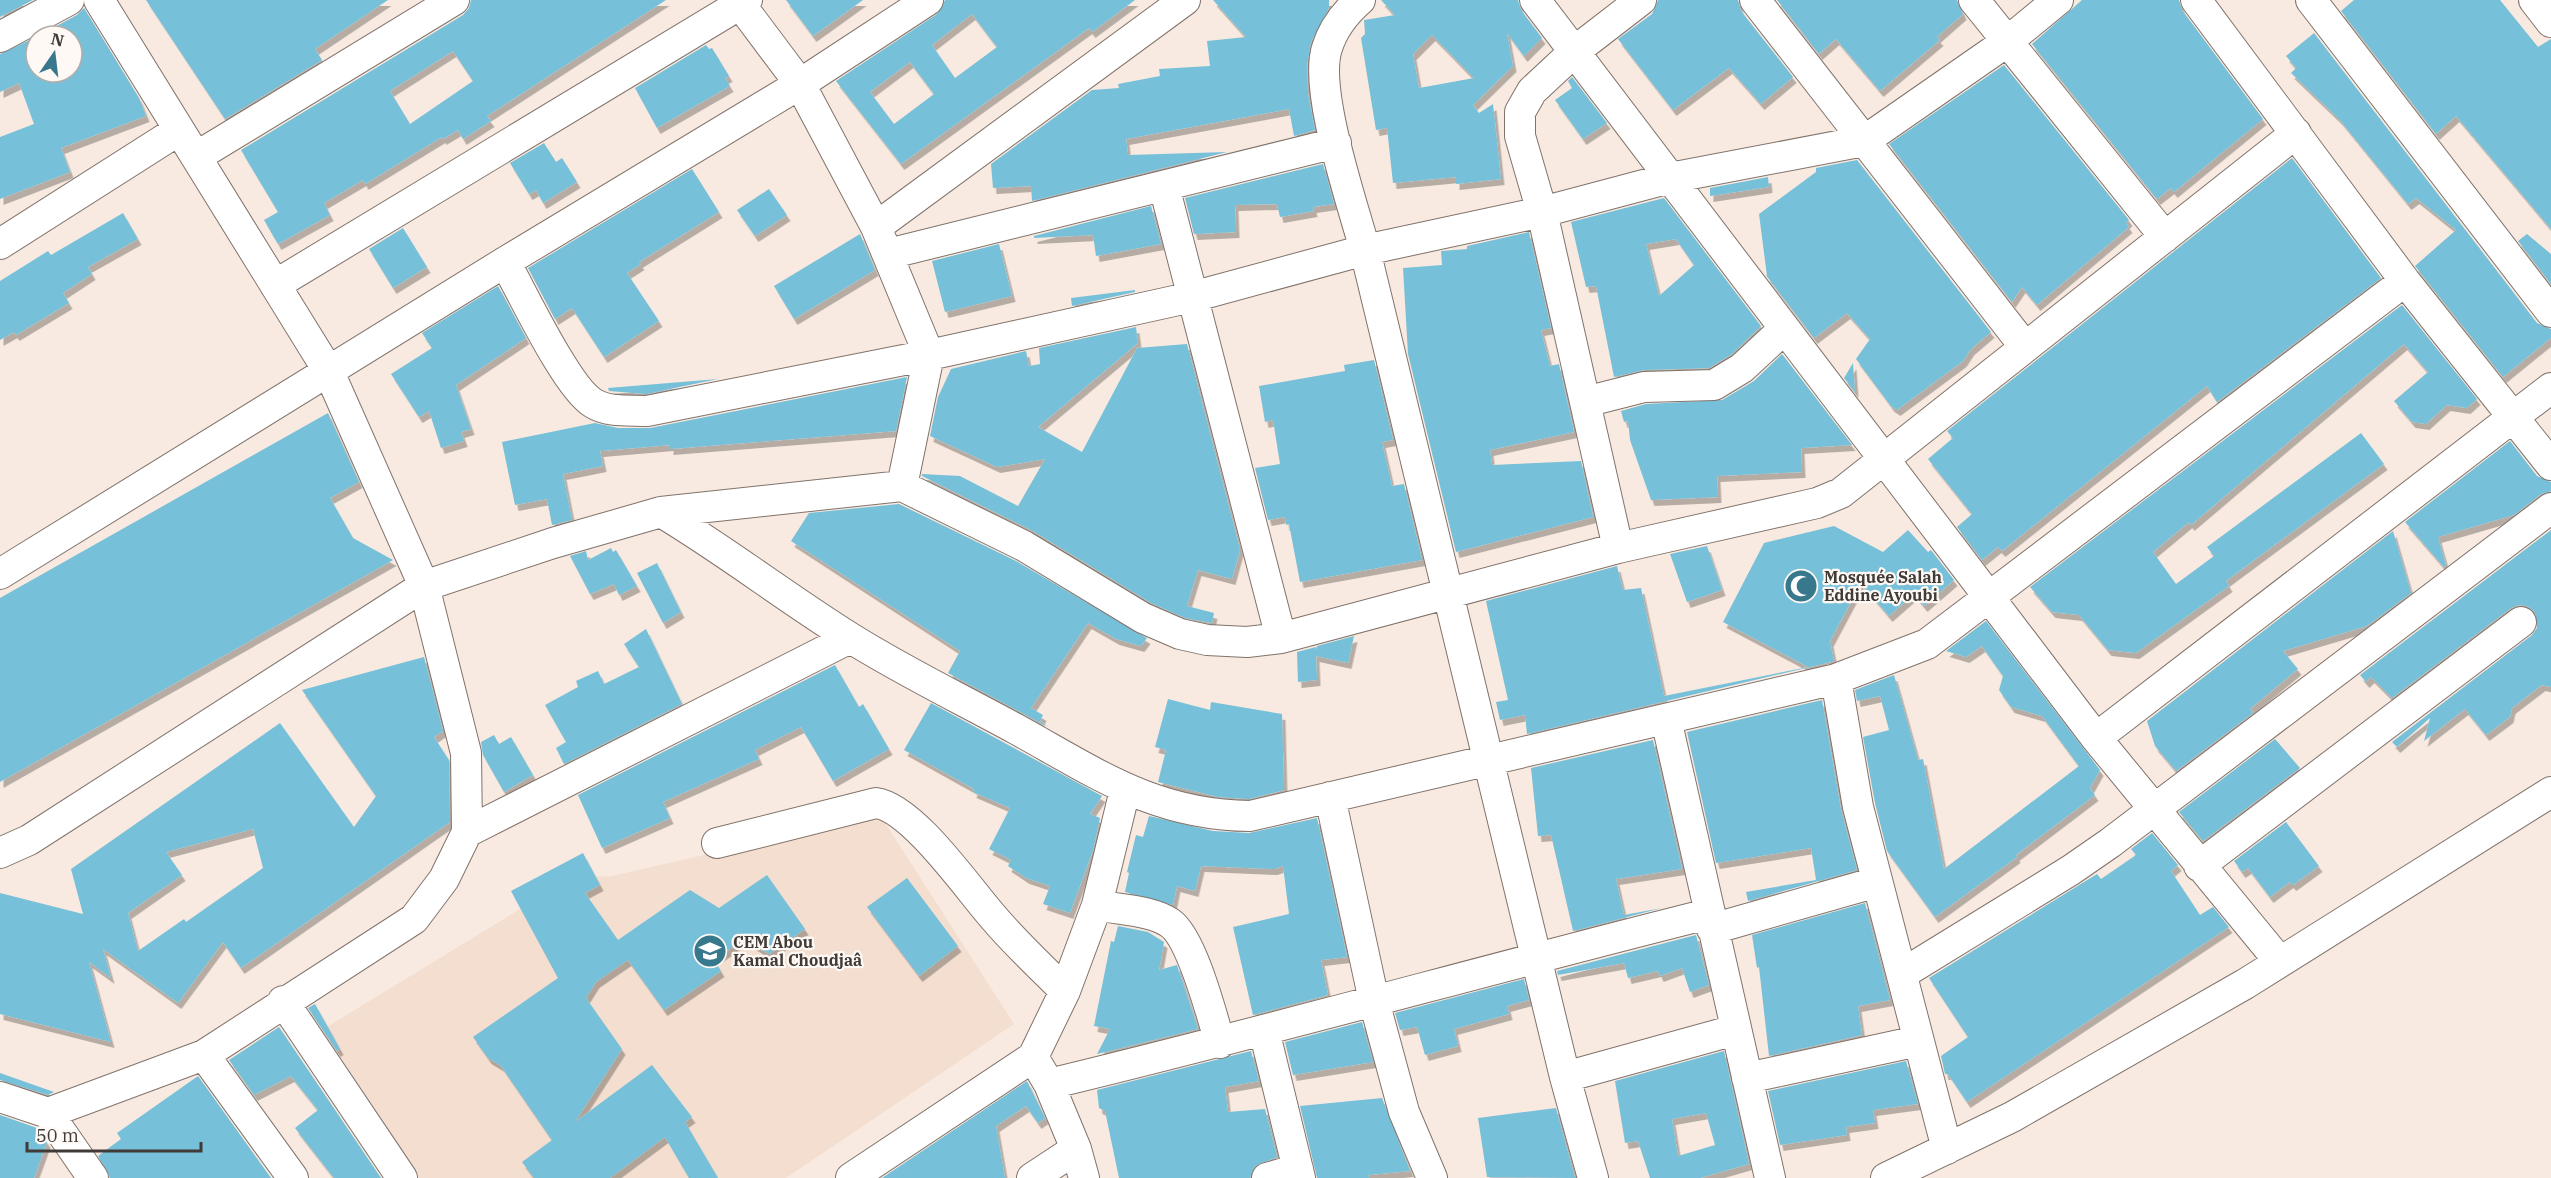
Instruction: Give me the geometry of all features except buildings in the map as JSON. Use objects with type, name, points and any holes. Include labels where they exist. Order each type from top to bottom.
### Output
[{"type":"street","points":[[0,37],[69,0]]},
{"type":"street","points":[[196,157],[454,0]]},
{"type":"street","points":[[0,574],[505,262],[800,84],[928,0]]},
{"type":"street","points":[[882,241],[1185,0]]},
{"type":"street","points":[[1360,0],[1341,21],[1326,49],[1323,66],[1325,92],[1565,1077],[1593,1178]]},
{"type":"street","points":[[1535,0],[2096,738],[2152,810],[2280,962]]},
{"type":"street","points":[[1618,548],[1542,212],[1520,136],[1520,112],[1532,91],[1575,51],[1641,0]]},
{"type":"street","points":[[1755,0],[2025,347]]},
{"type":"street","points":[[1974,0],[2165,237]]},
{"type":"street","points":[[505,262],[573,385],[591,403],[608,410],[647,411],[929,355],[1192,297],[1365,250],[1542,212],[1670,178],[1864,141],[2008,41],[2058,0]]},
{"type":"street","points":[[2196,0],[2405,281],[2551,465]]},
{"type":"street","points":[[2312,0],[2551,312]]},
{"type":"street","points":[[2534,0],[2551,22]]},
{"type":"street","points":[[275,285],[741,2],[800,84],[882,241],[929,355],[902,486]]},
{"type":"street","points":[[48,1113],[204,1055],[284,1001],[414,919],[444,879],[467,832],[466,753],[424,586],[328,372],[179,130],[107,3]]},
{"type":"street","points":[[0,244],[179,130]]},
{"type":"street","points":[[0,853],[28,840],[424,586],[553,543],[661,512],[902,486],[1024,546],[1143,618],[1180,634],[1207,640],[1247,642],[1281,638],[1618,548],[1817,503],[1841,493],[2296,133]]},
{"type":"street","points":[[882,241],[1164,186],[1336,143]]},
{"type":"street","points":[[1164,186],[1281,638]]},
{"type":"street","points":[[661,512],[709,541],[850,638],[1125,790],[1183,809],[1216,816],[1250,816],[1836,679],[1927,644],[1991,598],[2405,281]]},
{"type":"street","points":[[1585,402],[1644,387],[1714,385],[1743,368],[1784,329]]},
{"type":"street","points":[[2096,738],[2551,388]]},
{"type":"street","points":[[1902,974],[2071,870],[2551,508]]},
{"type":"street","points":[[2199,866],[2521,622]]},
{"type":"street","points":[[467,832],[850,638]]},
{"type":"street","points":[[1836,679],[1858,807],[1947,1149]]},
{"type":"street","points":[[1666,719],[1770,1178]]},
{"type":"street","points":[[851,1178],[1033,1057],[1065,991],[1097,905],[1125,790]]},
{"type":"street","points":[[1886,1178],[2012,1117],[2280,962],[2551,792]]},
{"type":"street","points":[[1330,797],[1374,1001],[1404,1112],[1432,1178]]},
{"type":"street","points":[[717,843],[876,803],[886,804],[922,834],[994,919],[1065,991]]},
{"type":"street","points":[[1049,1084],[1220,1043],[1536,957],[1710,921],[1877,882]]},
{"type":"street","points":[[1097,905],[1155,917],[1168,921],[1178,929],[1203,988],[1220,1043]]},
{"type":"street","points":[[284,1001],[402,1178]]},
{"type":"street","points":[[1264,1030],[1299,1174],[1267,1178]]},
{"type":"street","points":[[1565,1077],[1735,1030]]},
{"type":"street","points":[[1747,1078],[1918,1041]]},
{"type":"street","points":[[204,1055],[292,1178]]},
{"type":"street","points":[[1033,1057],[1049,1084],[1076,1149],[1084,1178]]},
{"type":"street","points":[[0,1097],[48,1113],[93,1178]]},
{"type":"street","points":[[1032,1178],[1076,1149]]},
{"type":"shaded area","name":"CEM Abou Kamal Choudjaâ","points":[[880,815],[1014,1024],[786,1178],[419,1178],[322,1030],[571,878],[612,876]]},
{"type":"place","name":"Mosquée Salah Eddine Ayoubi","points":[[1801,586]]},
{"type":"place","name":"CEM Abou Kamal Choudjaâ","points":[[710,951]]}]
